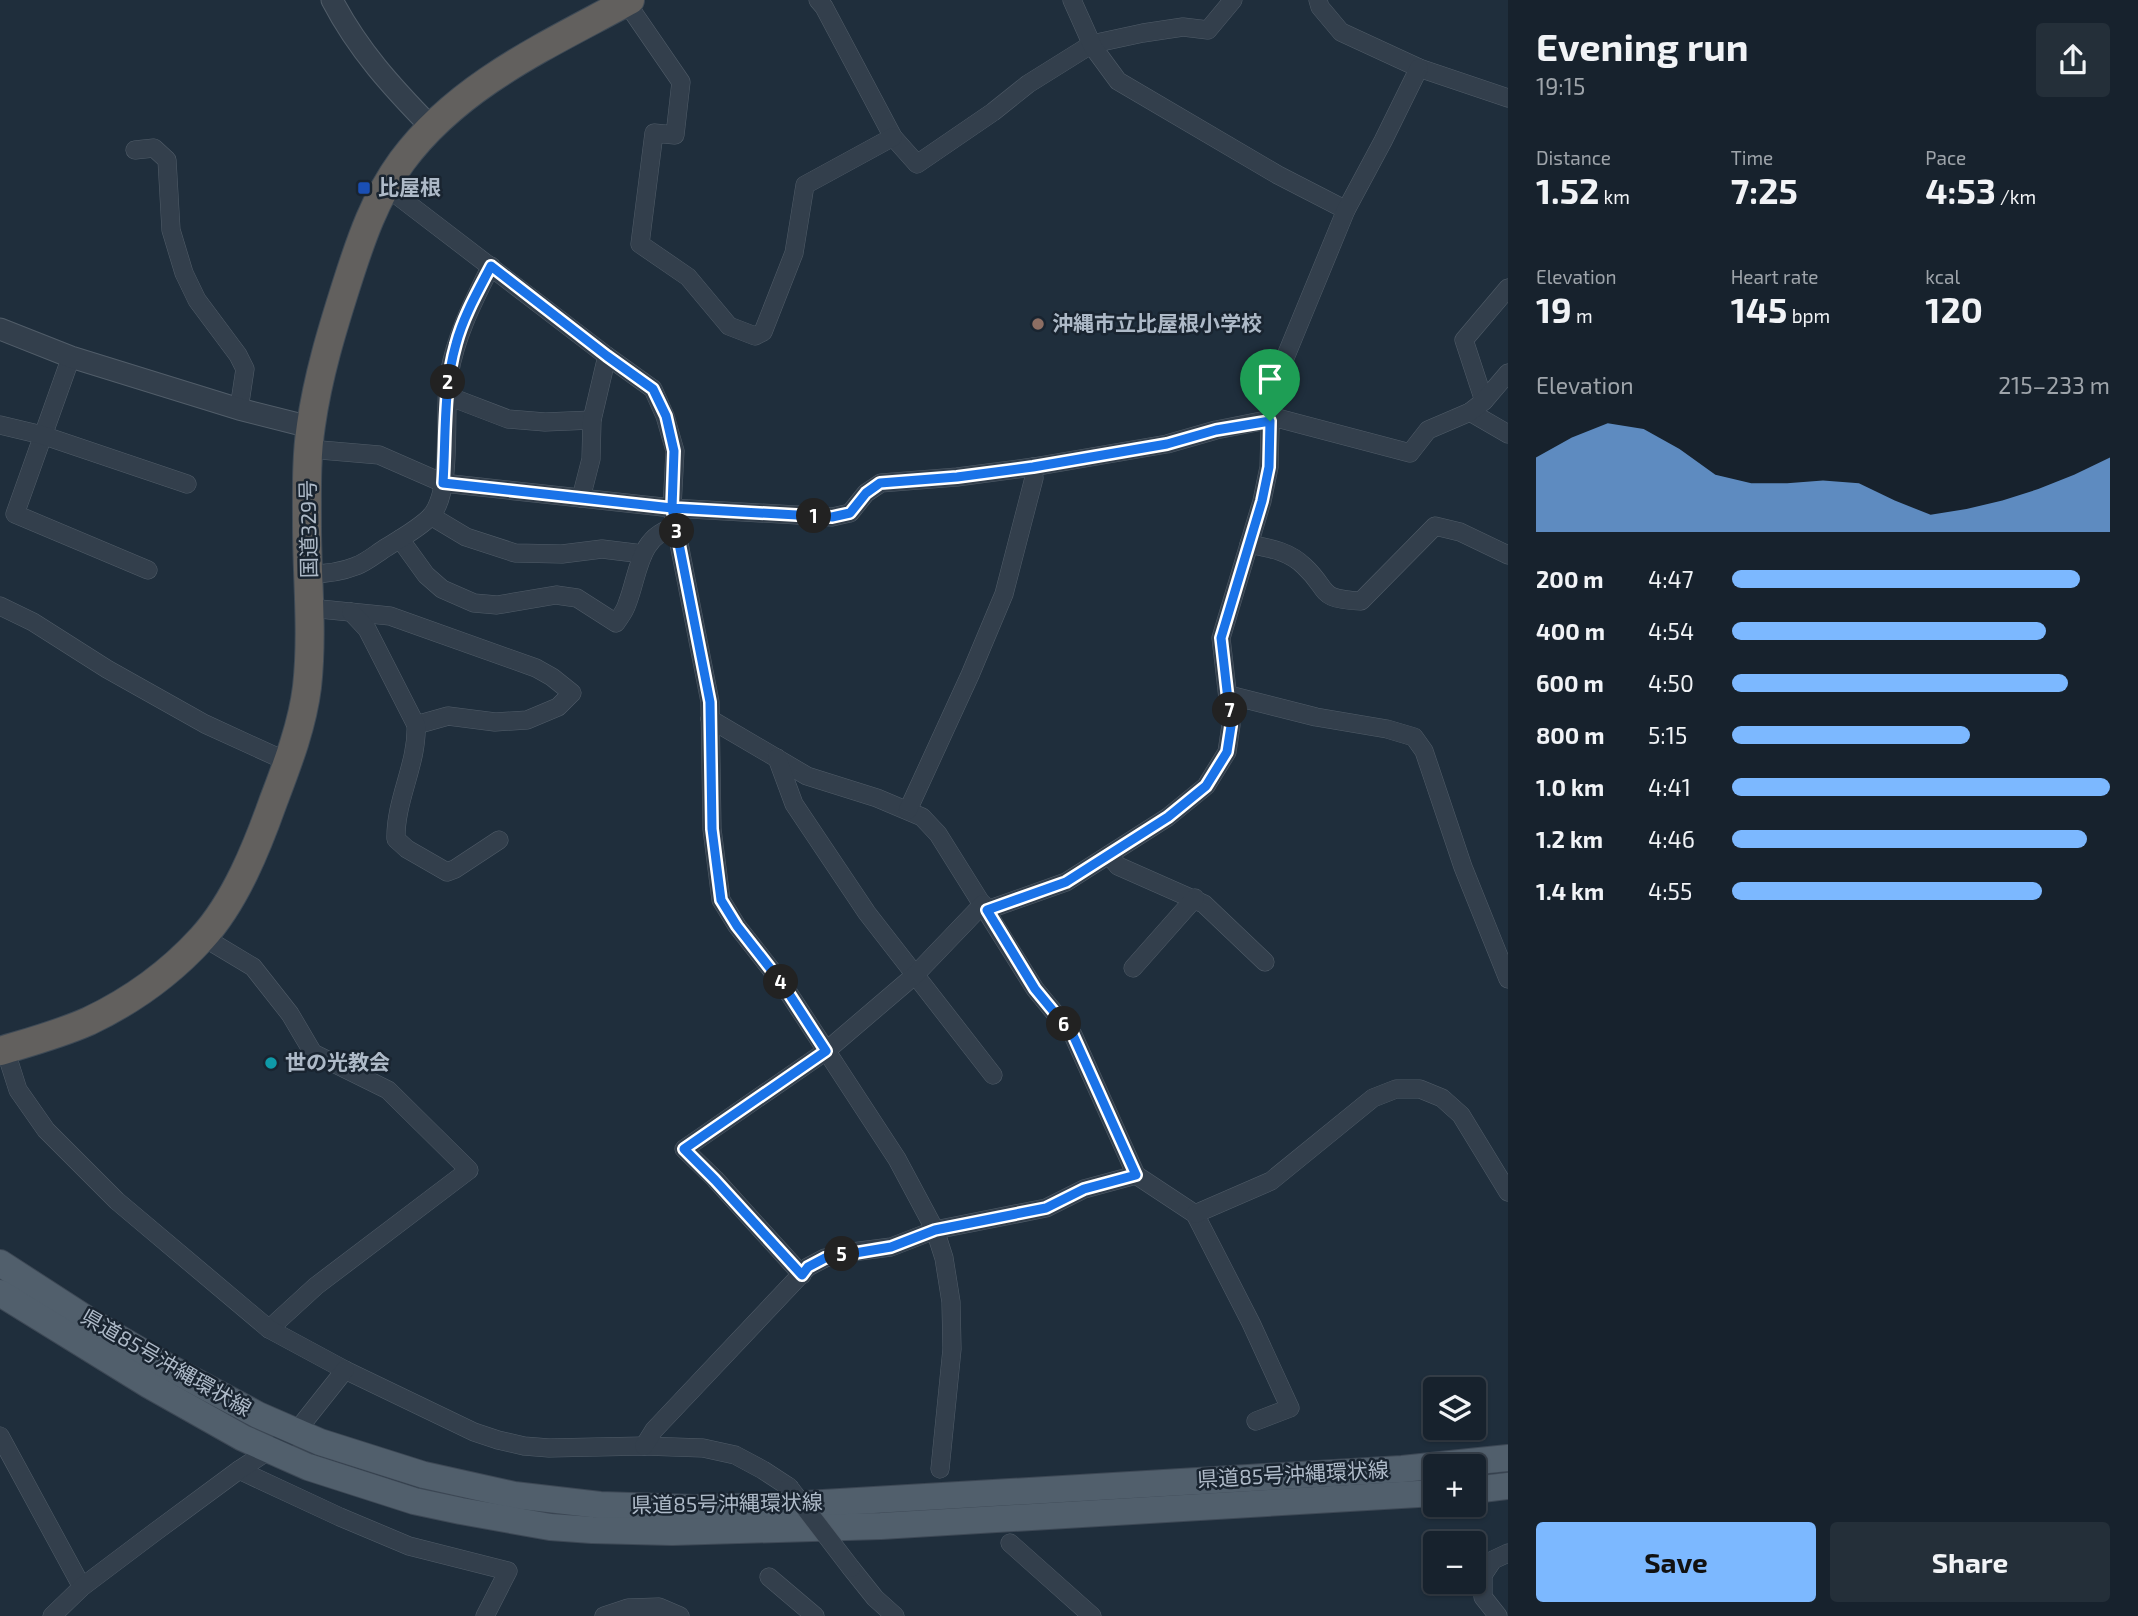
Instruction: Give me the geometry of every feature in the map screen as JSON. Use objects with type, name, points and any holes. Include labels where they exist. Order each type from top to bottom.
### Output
[{"type":"highway","name":"国道329号","points":[[3,1050],[71,1028],[122,1003],[164,974],[203,937],[224,907],[248,863],[300,726],[307,686],[310,608],[307,528],[310,438],[319,377],[370,215],[401,162],[431,127],[478,87],[502,70],[628,1]]},
{"type":"main road","name":"県道85号沖縄環状線","points":[[0,1263],[150,1357],[295,1433],[424,1475],[514,1495],[600,1505],[694,1508],[799,1505],[1389,1470],[1508,1458]]},
{"type":"main road","name":"県道85号沖縄環状線","points":[[0,1293],[149,1385],[269,1450],[308,1467],[414,1501],[510,1521],[592,1530],[671,1532],[881,1526],[1423,1494]]},
{"type":"main road","points":[[1486,1489],[1508,1486]]},
{"type":"street","points":[[332,0],[374,66],[431,127]]},
{"type":"street","points":[[818,0],[893,136],[917,164],[993,113],[1028,84],[1092,44],[1184,27],[1208,30],[1233,0]]},
{"type":"street","points":[[1072,0],[1092,44],[1118,81],[1278,175],[1346,210]]},
{"type":"street","points":[[1318,0],[1320,7],[1341,32],[1419,68],[1508,98]]},
{"type":"street","points":[[628,1],[681,82],[676,135],[654,133],[640,244],[688,277],[729,326],[755,336],[763,332],[794,253],[805,186],[893,136]]},
{"type":"street","points":[[802,1275],[684,1149],[826,1051],[915,975],[985,907],[1066,882],[1168,817],[1206,786],[1227,752],[1231,726],[1221,638],[1262,501],[1269,467],[1271,391],[1346,210],[1419,68]]},
{"type":"street","points":[[135,150],[155,148],[167,160],[171,230],[184,273],[197,300],[238,355],[245,369],[239,409]]},
{"type":"street","points":[[385,186],[653,389],[666,416],[674,451],[672,508],[710,702],[712,829],[721,900],[737,926],[784,986],[897,1159],[935,1230],[944,1258],[951,1302],[952,1349],[940,1469]]},
{"type":"street","points":[[309,574],[356,566],[400,539],[430,516],[438,502],[443,483],[449,377],[456,343],[491,266]]},
{"type":"street","points":[[1508,288],[1464,340],[1477,407],[1508,434]]},
{"type":"street","points":[[0,329],[71,357],[239,409],[310,438],[379,456],[443,483],[672,508],[832,517],[850,513],[866,493],[880,483],[1033,467],[1167,444],[1216,430],[1278,418],[1410,453],[1428,430],[1477,407],[1508,373]]},
{"type":"street","points":[[581,498],[591,459],[592,420],[607,356]]},
{"type":"street","points":[[71,357],[15,514],[148,570]]},
{"type":"street","points":[[448,396],[508,419],[545,422],[592,420]]},
{"type":"street","points":[[0,425],[42,435],[187,484]]},
{"type":"street","points":[[908,810],[1004,594],[1034,478],[1033,467]]},
{"type":"street","points":[[430,516],[466,537],[515,553],[562,554],[602,550],[643,554]]},
{"type":"street","points":[[1249,544],[1280,550],[1304,566],[1327,595],[1340,600],[1361,601],[1435,526],[1460,532],[1508,555]]},
{"type":"street","points":[[400,539],[434,582],[474,603],[497,605],[556,596],[577,598],[616,624],[627,605],[643,554],[661,530],[676,527]]},
{"type":"street","points":[[0,606],[33,622],[107,669],[205,724],[288,762]]},
{"type":"street","points":[[310,608],[390,616],[526,664],[552,677],[572,693],[558,707],[527,720],[495,722],[448,716],[416,724]]},
{"type":"street","points":[[351,612],[367,629],[416,724],[416,739],[395,828],[396,839],[407,849],[447,872],[499,840]]},
{"type":"street","points":[[1228,695],[1414,737],[1424,751],[1463,867],[1508,979]]},
{"type":"street","points":[[710,719],[807,776],[877,798],[922,817],[938,834],[1035,989],[1073,1035],[1136,1175],[1195,1214],[1251,1323],[1290,1408],[1256,1421]]},
{"type":"street","points":[[777,758],[794,804],[867,913],[993,1075]]},
{"type":"street","points":[[1109,855],[1118,866],[1195,898],[1265,962]]},
{"type":"street","points":[[1133,968],[1195,898]]},
{"type":"street","points":[[203,937],[253,967],[290,1014],[313,1053],[388,1090],[469,1170],[316,1286],[269,1329]]},
{"type":"street","points":[[3,1050],[18,1090],[46,1130],[117,1201],[269,1329],[345,1370],[474,1432],[498,1440],[549,1448],[703,1448],[735,1455],[789,1487],[875,1598],[895,1616]]},
{"type":"street","points":[[1195,1214],[1271,1181],[1373,1098],[1396,1089],[1420,1089],[1442,1098],[1461,1115],[1508,1192]]},
{"type":"street","points":[[644,1446],[654,1430],[808,1267],[825,1258],[891,1247],[935,1230],[1046,1208],[1084,1189],[1136,1175]]},
{"type":"street","points":[[54,1616],[82,1587],[239,1470],[295,1433],[345,1370]]},
{"type":"street","points":[[0,1436],[82,1587]]},
{"type":"street","points":[[239,1470],[409,1546],[508,1571],[485,1616]]},
{"type":"street","points":[[1010,1543],[1092,1616]]},
{"type":"street","points":[[1498,1616],[1483,1597],[1483,1575],[1493,1560],[1508,1553]]},
{"type":"street","points":[[769,1577],[814,1616]]},
{"type":"street","points":[[604,1616],[628,1608],[659,1607],[680,1616]]},
{"type":"place","name":"比屋根","points":[[364,188]]},
{"type":"place","name":"沖縄市立比屋根小学校","points":[[1038,324]]},
{"type":"place","name":"世の光教会","points":[[271,1063]]},
{"type":"route","points":[[1270,421],[1216,430],[1167,444],[1033,467],[880,483],[866,493],[850,513],[832,517],[672,508],[443,483],[449,377],[456,343],[491,266],[653,389],[666,416],[674,451],[672,508],[710,702],[712,829],[721,900],[737,926],[784,986],[826,1051],[684,1149],[802,1275],[808,1267],[825,1258],[891,1247],[935,1230],[1046,1208],[1084,1189],[1136,1175],[1073,1035],[1035,989],[987,910],[1066,882],[1168,817],[1206,786],[1227,752],[1231,726],[1221,638],[1262,501],[1269,467],[1270,421]]}]
